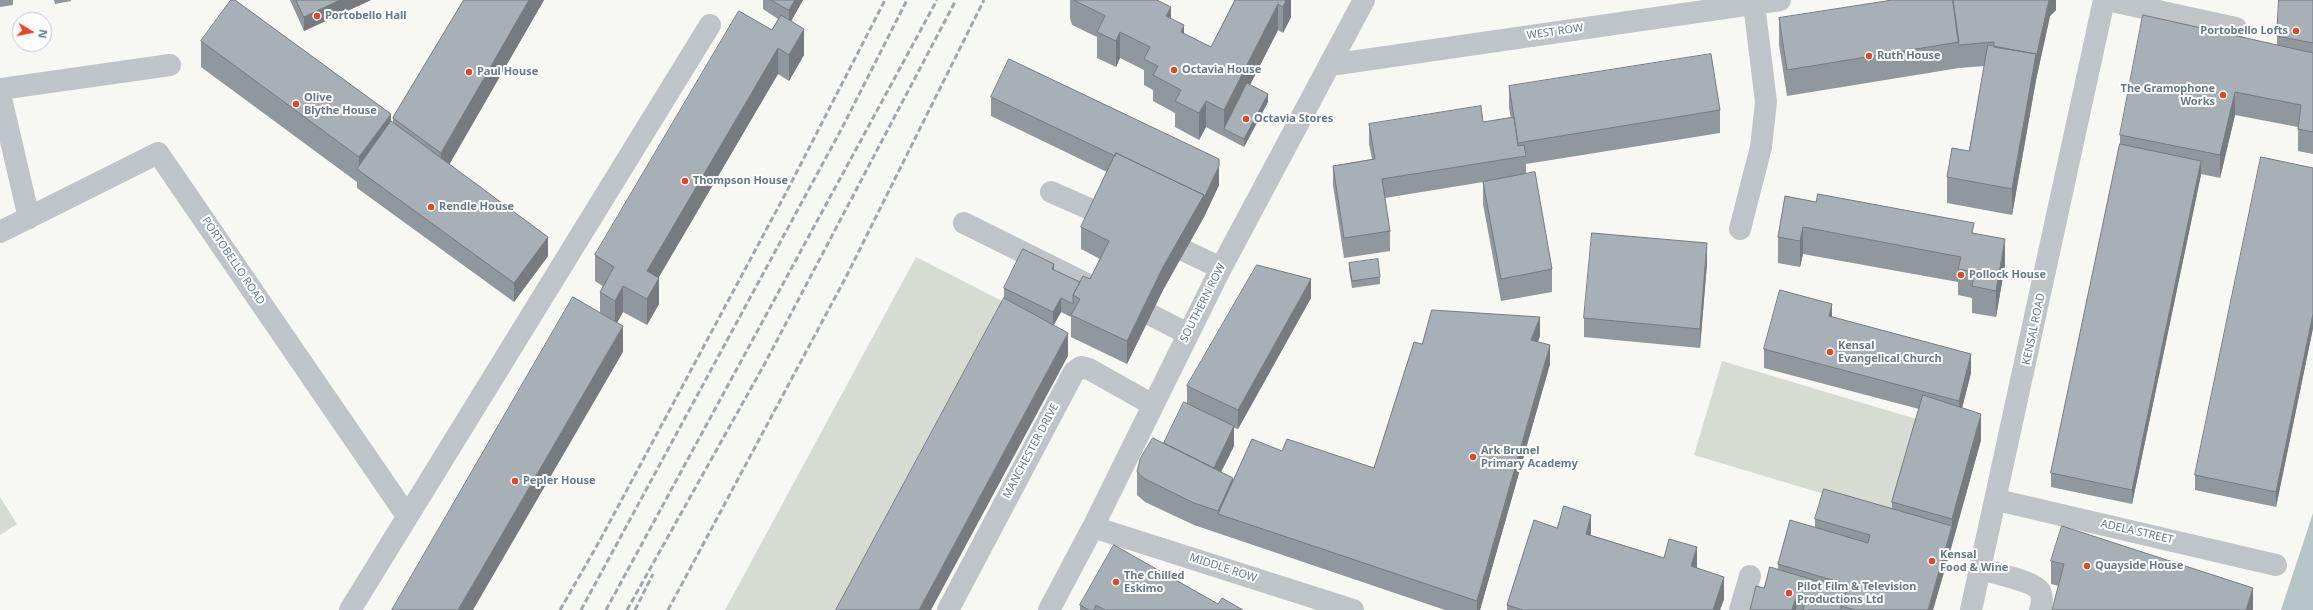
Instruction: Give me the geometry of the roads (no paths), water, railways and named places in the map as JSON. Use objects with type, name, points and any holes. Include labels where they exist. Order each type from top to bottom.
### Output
[{"type":"street","name":"SOUTHERN ROW","points":[[1049,610],[1093,527],[1221,268],[1364,0]]},
{"type":"street","name":"WEST ROW","points":[[1330,64],[1780,0]]},
{"type":"street","points":[[2106,0],[2236,28]]},
{"type":"street","name":"KENSAL ROAD","points":[[1972,610],[2106,0]]},
{"type":"street","points":[[1740,229],[1761,147],[1766,102],[1754,4]]},
{"type":"street","points":[[350,610],[710,25]]},
{"type":"street","points":[[0,89],[170,65]]},
{"type":"street","points":[[0,94],[29,218]]},
{"type":"street","name":"PORTOBELLO ROAD","points":[[0,232],[158,153],[407,516]]},
{"type":"street","points":[[1051,192],[1099,213]]},
{"type":"street","points":[[964,223],[1097,289]]},
{"type":"street","points":[[1185,251],[1221,268]]},
{"type":"street","points":[[1151,315],[1188,334]]},
{"type":"street","name":"MANCHESTER DRIVE","points":[[948,610],[1074,372],[1081,367],[1089,368],[1153,405]]},
{"type":"street","name":"ADELA STREET","points":[[1997,500],[2276,565]]},
{"type":"street","name":"MIDDLE ROW","points":[[1093,527],[1353,610]]},
{"type":"street","points":[[1981,570],[2033,585],[2040,591],[2042,602],[2040,610]]},
{"type":"street","points":[[1740,610],[1750,576]]},
{"type":"railway","points":[[560,610],[599,542],[788,189],[885,0]]},
{"type":"railway","points":[[581,610],[842,128],[907,0]]},
{"type":"railway","points":[[606,610],[937,0]]},
{"type":"railway","points":[[627,610],[764,365],[956,0]]},
{"type":"railway","points":[[668,610],[846,277],[984,0]]},
{"type":"railway","points":[[635,610],[653,574]]},
{"type":"place","name":"Portobello Hall","points":[[317,16]]},
{"type":"place","name":"Portobello Lofts","points":[[2296,31]]},
{"type":"place","name":"Ruth House","points":[[1869,56]]},
{"type":"place","name":"Octavia House","points":[[1174,70]]},
{"type":"place","name":"Paul House","points":[[469,72]]},
{"type":"place","name":"The Gramophone Works","points":[[2223,95]]},
{"type":"place","name":"Olive Blythe House","points":[[296,104]]},
{"type":"place","name":"Octavia Stores","points":[[1246,119]]},
{"type":"place","name":"Thompson House","points":[[685,181]]},
{"type":"place","name":"Rendle House","points":[[431,207]]},
{"type":"place","name":"Pollock House","points":[[1961,275]]},
{"type":"place","name":"Kensal Evangelical Church","points":[[1830,352]]},
{"type":"place","name":"Ark Brunel Primary Academy","points":[[1473,457]]},
{"type":"place","name":"Pepler House","points":[[515,481]]},
{"type":"place","name":"Kensal Food & Wine","points":[[1932,561]]},
{"type":"place","name":"Quayside House","points":[[2087,566]]},
{"type":"place","name":"The Chilled Eskimo","points":[[1116,582]]},
{"type":"place","name":"Pilot Film & Television Productions Ltd","points":[[1789,593]]}]
